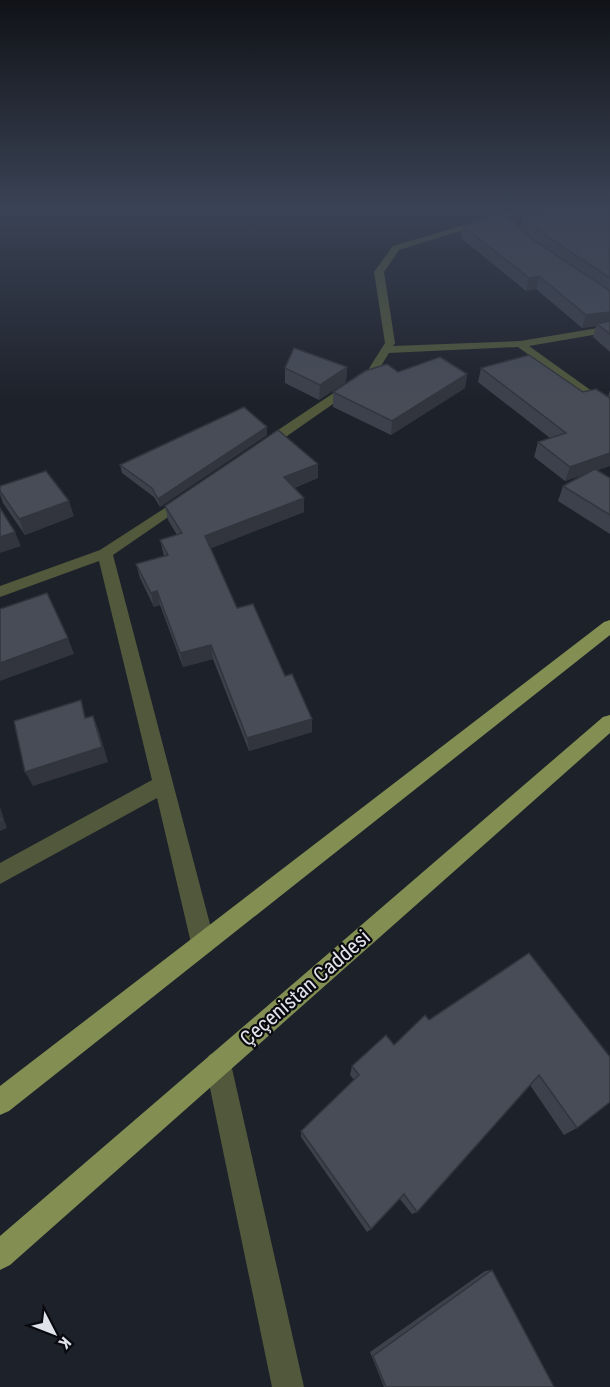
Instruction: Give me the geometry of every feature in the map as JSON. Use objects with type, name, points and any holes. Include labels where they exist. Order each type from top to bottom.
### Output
[{"type":"main road","points":[[0,1102],[610,626]]},
{"type":"main road","name":"Çeçenistan Caddesi","points":[[0,1255],[610,722]]},
{"type":"street","points":[[252,454],[372,372],[390,343],[379,273]]},
{"type":"street","points":[[386,350],[520,344],[610,329]]},
{"type":"street","points":[[520,344],[610,410]]},
{"type":"street","points":[[0,592],[105,553],[193,494]]},
{"type":"street","points":[[105,553],[203,943]]},
{"type":"street","points":[[0,874],[162,785]]},
{"type":"street","points":[[218,1064],[288,1387]]},
{"type":"building","points":[[522,273],[583,273],[610,291],[610,312],[586,315],[539,276],[529,278]]},
{"type":"building","points":[[610,321],[610,334],[597,324]]},
{"type":"building","points":[[294,348],[347,367],[320,385],[285,368]]},
{"type":"building","points":[[529,355],[583,392],[596,389],[610,398],[610,453],[570,467],[538,442],[566,433],[481,368]]},
{"type":"building","points":[[440,357],[467,374],[392,421],[333,392],[365,371],[387,364],[398,372]]},
{"type":"building","points":[[244,407],[267,427],[158,499],[152,488],[120,465]]},
{"type":"building","points":[[278,430],[318,464],[284,477],[304,498],[205,536],[237,608],[253,604],[285,676],[292,674],[312,719],[247,738],[211,645],[180,653],[157,591],[151,593],[136,564],[168,555],[160,540],[182,533],[165,506]]},
{"type":"building","points":[[595,469],[610,478],[610,515],[563,486]]},
{"type":"building","points":[[46,471],[69,501],[19,519],[0,491],[0,486]]},
{"type":"building","points":[[0,508],[15,532],[0,537]]},
{"type":"building","points":[[47,593],[68,638],[0,663],[0,609]]},
{"type":"building","points":[[81,700],[85,718],[93,716],[102,747],[25,772],[14,721]]},
{"type":"building","points":[[529,953],[610,1057],[610,1102],[577,1128],[539,1075],[417,1212],[404,1194],[371,1229],[301,1131],[359,1075],[352,1066],[386,1035],[394,1045],[425,1015],[429,1020]]},
{"type":"building","points":[[492,1270],[554,1387],[386,1387],[373,1356]]}]
